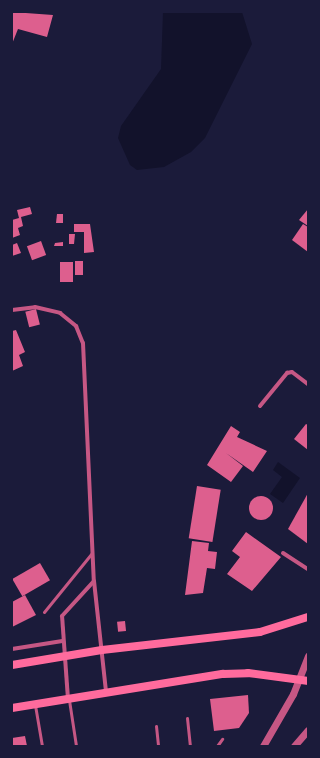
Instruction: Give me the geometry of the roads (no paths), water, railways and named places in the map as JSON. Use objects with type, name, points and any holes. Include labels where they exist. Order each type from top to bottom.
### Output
[{"type":"main road","points":[[12,664],[102,650],[260,632],[308,617]]},
{"type":"main road","points":[[12,708],[223,674],[299,679],[308,681]]},
{"type":"street","points":[[12,310],[49,309],[69,319],[81,334],[92,553],[106,692]]},
{"type":"street","points":[[260,406],[287,373],[292,372],[308,384]]},
{"type":"street","points":[[283,553],[308,569]]},
{"type":"street","points":[[68,699],[62,641],[62,616],[94,581]]},
{"type":"street","points":[[12,649],[62,641]]},
{"type":"street","points":[[263,746],[299,679],[308,656]]},
{"type":"street","points":[[294,746],[308,730]]},
{"type":"lane","points":[[44,612],[92,553]]},
{"type":"lane","points":[[68,699],[76,746]]},
{"type":"lane","points":[[35,705],[42,746]]},
{"type":"lane","points":[[187,718],[190,746]]},
{"type":"lane","points":[[156,726],[158,746]]},
{"type":"lane","points":[[217,746],[222,739]]}]
